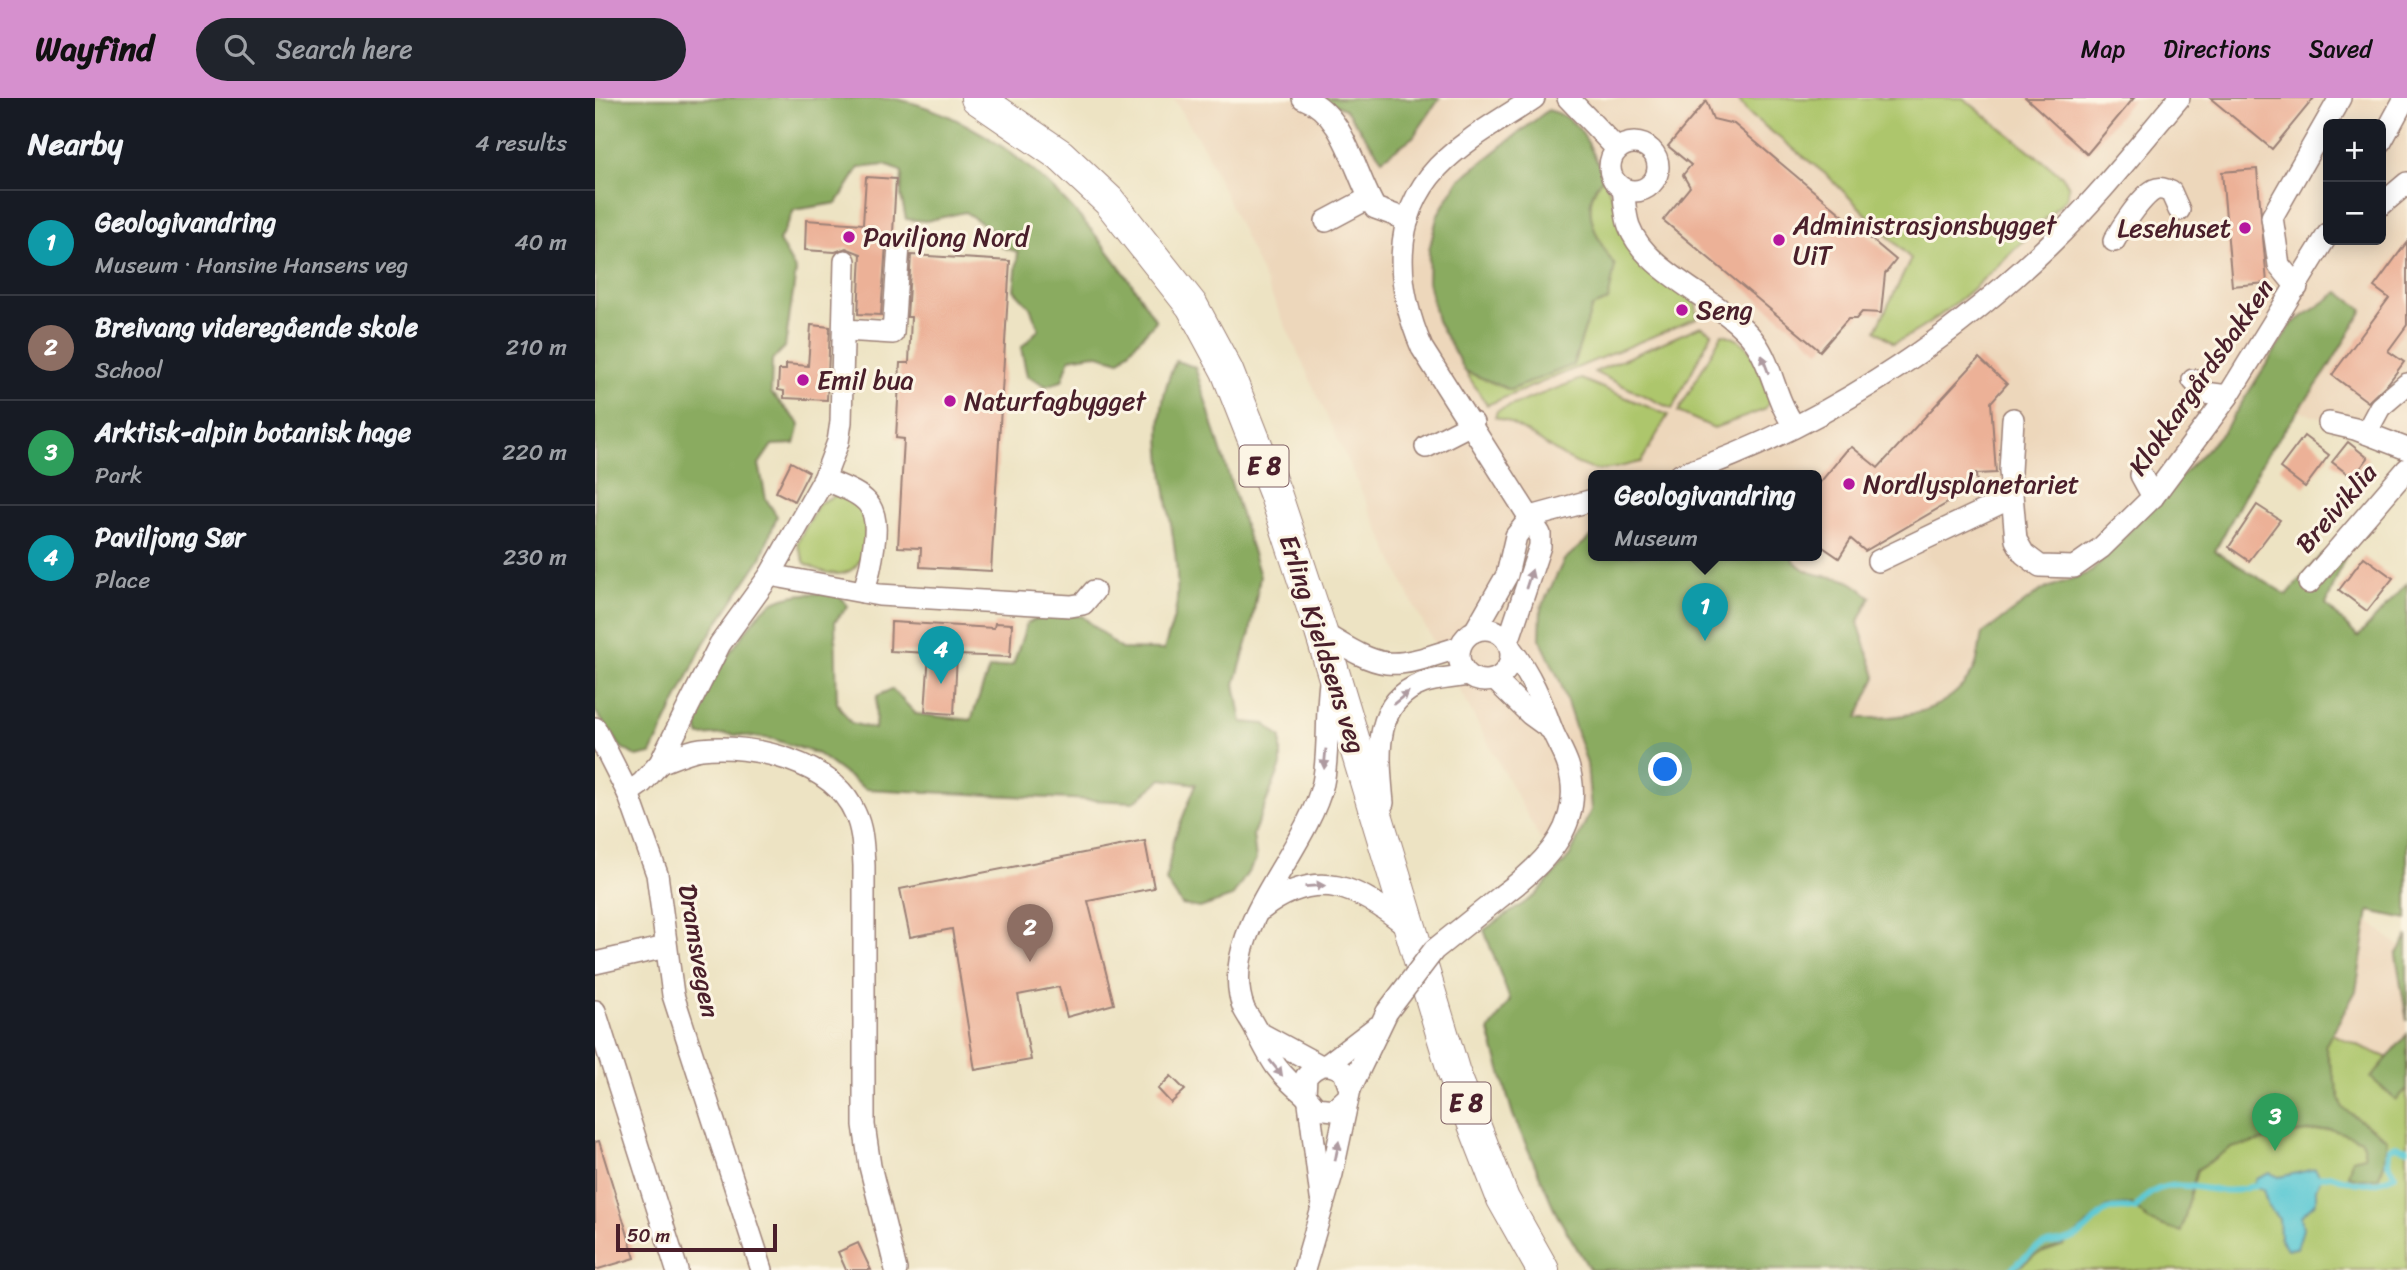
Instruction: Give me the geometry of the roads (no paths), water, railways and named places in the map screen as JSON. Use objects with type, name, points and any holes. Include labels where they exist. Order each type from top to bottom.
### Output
[{"type":"highway","name":"Erling Kjeldsens veg","points":[[977,98],[1060,155],[1109,201],[1192,306],[1227,371],[1275,493],[1321,632],[1454,1073],[1503,1199],[1543,1270]]},
{"type":"street","points":[[1303,98],[1322,108],[1333,122],[1375,208],[1408,220]]},
{"type":"street","points":[[1460,647],[1459,662],[1467,675],[1480,681],[1495,680],[1507,671],[1510,645],[1539,546],[1540,534],[1473,424],[1422,348],[1408,315],[1401,262],[1408,220],[1423,184],[1439,166],[1534,98]]},
{"type":"street","points":[[1568,98],[1617,149]]},
{"type":"street","points":[[1693,470],[1737,453],[1882,380],[1999,291],[2096,196],[2179,98]]},
{"type":"street","points":[[2297,287],[2279,265],[2272,218],[2340,98]]},
{"type":"street","points":[[2386,133],[2405,98]]},
{"type":"street","points":[[1623,189],[1639,191],[1653,183],[1658,168],[1653,152],[1641,144],[1632,142],[1617,149],[1612,155],[1609,170],[1612,178],[1623,189],[1628,225],[1637,243],[1659,267],[1691,286],[1753,340],[1779,401],[1794,425]]},
{"type":"street","points":[[2386,201],[2407,183]]},
{"type":"street","points":[[2115,241],[2122,227],[2153,190],[2162,188],[2171,192],[2179,210]]},
{"type":"street","points":[[1327,221],[1369,198]]},
{"type":"street","name":"Klokkargårdsbakken","points":[[2011,498],[2016,540],[2024,554],[2040,566],[2074,567],[2101,548],[2153,497],[2231,390],[2323,244]]},
{"type":"street","points":[[844,330],[893,333],[899,245]]},
{"type":"street","points":[[628,793],[642,783],[660,762],[720,644],[770,575],[824,479],[838,442],[845,261]]},
{"type":"street","points":[[2193,380],[2205,393],[2231,390]]},
{"type":"street","points":[[2366,433],[2380,407],[2407,384]]},
{"type":"street","points":[[1878,561],[2011,498],[2013,419]]},
{"type":"street","points":[[2329,423],[2366,433],[2407,449]]},
{"type":"street","points":[[1426,447],[1473,424]]},
{"type":"street","name":"Breiviklia","points":[[2309,583],[2407,469]]},
{"type":"street","points":[[2141,475],[2153,497]]},
{"type":"street","points":[[824,479],[858,495],[875,512],[877,522],[870,573],[863,592]]},
{"type":"street","points":[[1321,632],[1382,664],[1400,665],[1460,647],[1475,631],[1507,575],[1515,536],[1531,517],[1588,501]]},
{"type":"street","points":[[770,575],[863,592],[1071,606],[1083,604],[1094,591]]},
{"type":"street","points":[[1304,1270],[1321,1202],[1332,1174],[1349,1093],[1383,1018],[1434,950],[1533,872],[1559,843],[1571,815],[1574,796],[1571,778],[1544,703],[1528,671],[1497,632],[1475,631]]},
{"type":"street","points":[[1332,667],[1326,704],[1323,783],[1303,835],[1255,915],[1243,946],[1239,978],[1244,1008],[1258,1032],[1268,1058],[1283,1076],[1307,1099],[1325,1111],[1334,1110],[1349,1093]]},
{"type":"street","points":[[1388,857],[1379,758],[1386,716],[1397,700],[1424,683],[1467,675]]},
{"type":"street","points":[[1495,680],[1530,714],[1552,730]]},
{"type":"street","name":"Dramsvegen","points":[[595,728],[628,793],[657,874],[673,995],[762,1270]]},
{"type":"street","points":[[660,762],[700,749],[741,750],[780,757],[827,779],[855,812],[860,829],[864,866],[864,1125],[870,1166],[896,1270]]},
{"type":"street","points":[[1255,915],[1291,891],[1320,885],[1367,897],[1408,927]]},
{"type":"street","points":[[597,960],[666,947]]},
{"type":"street","points":[[595,1011],[677,1270]]},
{"type":"street","points":[[1321,1202],[1306,1077],[1383,1018]]},
{"type":"street","points":[[1258,1032],[1344,1072],[1349,1093]]},
{"type":"water","points":[[2315,1169],[2321,1178],[2316,1189],[2316,1202],[2301,1216],[2303,1229],[2297,1248],[2287,1249],[2280,1238],[2279,1219],[2268,1207],[2263,1190],[2253,1185],[2256,1179],[2270,1173],[2279,1177]]},
{"type":"waterway","points":[[2313,1179],[2330,1175],[2356,1183],[2376,1183],[2395,1175],[2388,1163],[2389,1149],[2395,1146],[2407,1149]]},
{"type":"waterway","points":[[2010,1270],[2037,1248],[2075,1237],[2107,1211],[2135,1209],[2146,1196],[2158,1189],[2184,1186],[2225,1191],[2260,1184]]},
{"type":"place","name":"Lesehuset","points":[[2245,228]]},
{"type":"place","name":"Paviljong Nord","points":[[849,237]]},
{"type":"place","name":"Administrasjonsbygget UiT","points":[[1779,240]]},
{"type":"place","name":"Seng","points":[[1682,310]]},
{"type":"place","name":"Emil bua","points":[[803,380]]},
{"type":"place","name":"Naturfagbygget","points":[[950,401]]},
{"type":"place","name":"Nordlysplanetariet","points":[[1849,484]]},
{"type":"place","name":"Geologivandring","points":[[1705,641]]},
{"type":"place","name":"Paviljong Sør","points":[[941,684]]},
{"type":"place","name":"Breivang videregående skole","points":[[1030,962]]},
{"type":"place","name":"Arktisk-alpin botanisk hage","points":[[2275,1151]]}]
